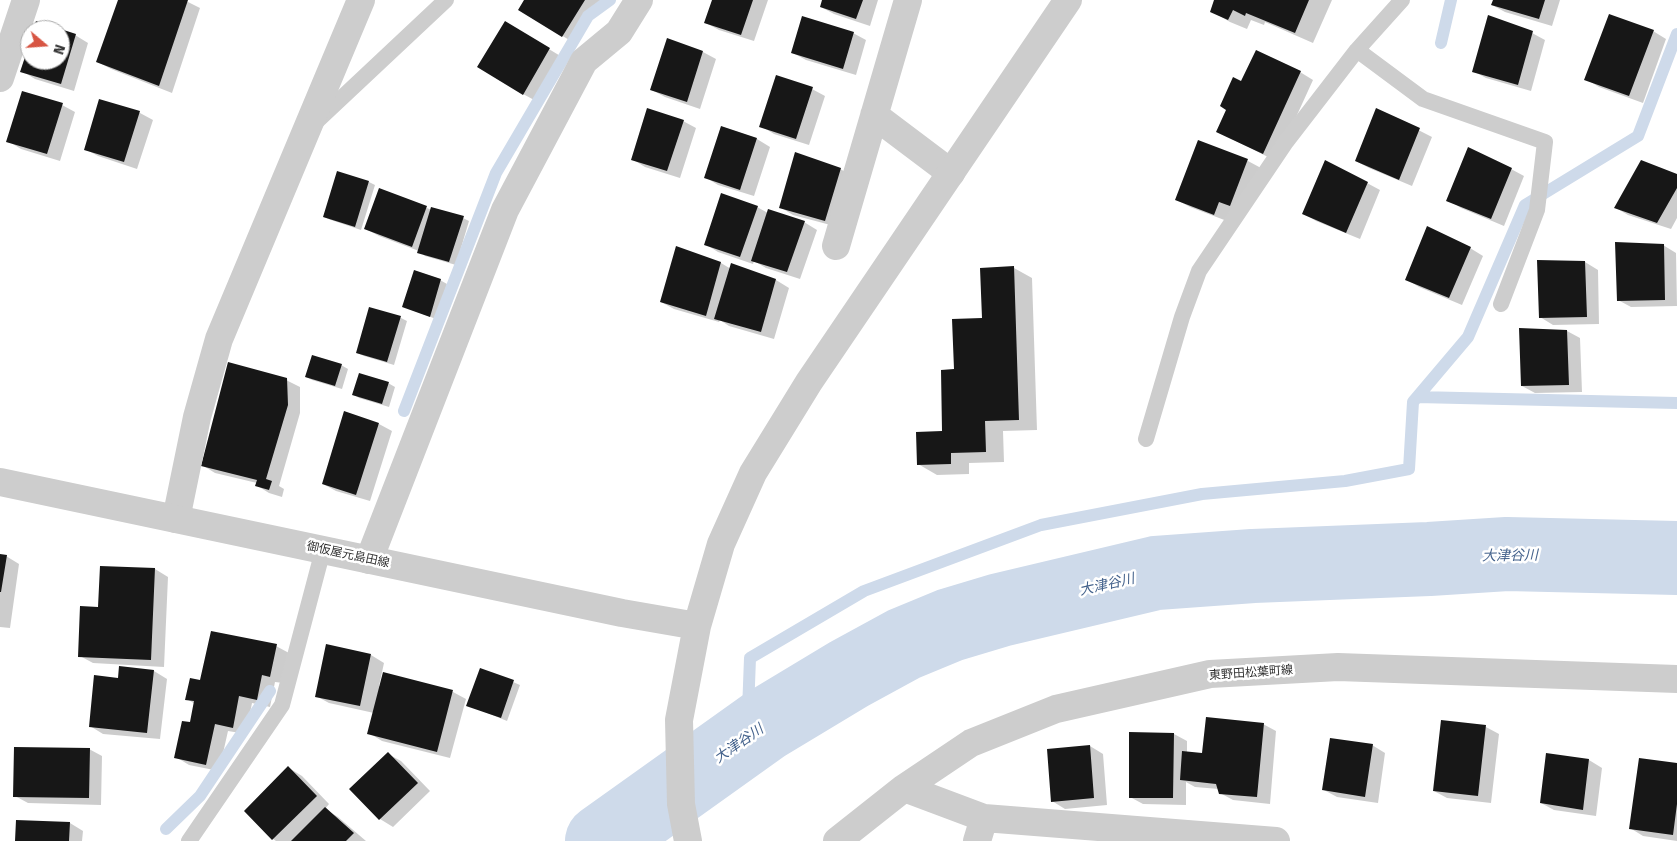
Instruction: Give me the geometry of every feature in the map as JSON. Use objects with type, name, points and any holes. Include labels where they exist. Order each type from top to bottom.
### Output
[{"type":"street","points":[[0,78],[26,0]]},
{"type":"street","points":[[176,519],[196,417],[219,339],[361,0]]},
{"type":"street","points":[[369,560],[505,210],[584,61],[619,32],[639,0]]},
{"type":"street","points":[[836,246],[908,0]]},
{"type":"street","points":[[688,841],[681,804],[679,720],[697,626],[721,544],[753,473],[809,382],[1068,0]]},
{"type":"street","points":[[874,115],[951,173]]},
{"type":"street","name":"御仮屋元島田線","points":[[0,482],[622,613],[697,626]]},
{"type":"street","name":"東野田松葉町線","points":[[837,841],[904,788],[971,743],[1056,709],[1210,674],[1338,667],[1677,679]]},
{"type":"street","points":[[904,788],[981,829],[1276,841]]},
{"type":"lane","points":[[307,130],[446,0]]},
{"type":"lane","points":[[1146,439],[1182,317],[1199,271],[1286,142],[1357,50],[1402,0]]},
{"type":"lane","points":[[1357,50],[1423,98],[1544,142],[1537,210],[1500,304]]},
{"type":"lane","points":[[189,841],[282,705],[323,550]]},
{"type":"building","points":[[118,0],[188,0],[159,86],[96,62]]},
{"type":"building","points":[[524,0],[585,0],[562,37],[518,10]]},
{"type":"building","points":[[712,0],[753,0],[741,35],[704,23]]},
{"type":"building","points":[[822,0],[863,0],[856,19],[820,7]]},
{"type":"building","points":[[1214,0],[1309,0],[1295,33],[1246,13],[1245,16],[1233,10],[1228,20],[1210,12]]},
{"type":"building","points":[[1493,0],[1545,0],[1539,19],[1491,5]]},
{"type":"building","points":[[1609,14],[1654,30],[1629,96],[1584,80]]},
{"type":"building","points":[[1488,15],[1533,31],[1518,85],[1472,72]]},
{"type":"building","points":[[802,16],[854,32],[843,69],[791,53]]},
{"type":"building","points":[[505,21],[550,48],[523,95],[477,67]]},
{"type":"building","points":[[70,32],[76,34],[70,54]]},
{"type":"building","points":[[667,38],[703,51],[687,102],[650,90]]},
{"type":"building","points":[[1256,50],[1301,71],[1263,154],[1216,132],[1226,110],[1220,106],[1233,77],[1241,81]]},
{"type":"building","points":[[21,70],[65,70],[61,84],[20,72]]},
{"type":"building","points":[[776,75],[813,87],[796,139],[759,127]]},
{"type":"building","points":[[22,91],[63,103],[47,154],[6,142]]},
{"type":"building","points":[[99,99],[140,111],[124,162],[84,150]]},
{"type":"building","points":[[647,108],[684,120],[667,171],[631,160]]},
{"type":"building","points":[[1376,108],[1420,128],[1399,180],[1355,161]]},
{"type":"building","points":[[721,126],[757,138],[740,190],[704,178]]},
{"type":"building","points":[[1198,140],[1248,159],[1230,206],[1219,202],[1214,215],[1175,200]]},
{"type":"building","points":[[1468,147],[1512,168],[1491,219],[1446,201]]},
{"type":"building","points":[[795,152],[841,168],[825,221],[779,208]]},
{"type":"building","points":[[1325,160],[1368,182],[1346,233],[1302,214]]},
{"type":"building","points":[[1641,160],[1677,174],[1677,188],[1657,223],[1614,208]]},
{"type":"building","points":[[337,171],[369,181],[355,227],[323,217]]},
{"type":"building","points":[[379,188],[427,206],[412,247],[364,229]]},
{"type":"building","points":[[721,193],[758,206],[740,257],[704,245]]},
{"type":"building","points":[[431,207],[464,216],[449,262],[417,253]]},
{"type":"building","points":[[768,209],[805,221],[787,272],[751,261]]},
{"type":"building","points":[[1427,226],[1471,247],[1449,298],[1405,280]]},
{"type":"building","points":[[1615,242],[1664,244],[1665,300],[1617,301]]},
{"type":"building","points":[[676,246],[721,262],[706,316],[660,302]]},
{"type":"building","points":[[1537,260],[1585,261],[1587,317],[1539,318]]},
{"type":"building","points":[[731,263],[776,279],[761,332],[714,319]]},
{"type":"building","points":[[1014,266],[1019,420],[985,421],[986,452],[951,453],[951,464],[917,465],[916,432],[942,431],[941,370],[954,369],[952,319],[982,318],[980,268]]},
{"type":"building","points":[[414,270],[441,279],[430,317],[402,307]]},
{"type":"building","points":[[369,307],[401,316],[387,362],[356,353]]},
{"type":"building","points":[[1519,328],[1567,330],[1569,385],[1521,386]]},
{"type":"building","points":[[312,355],[342,364],[335,386],[305,377]]},
{"type":"building","points":[[228,362],[287,378],[288,405],[266,479],[272,481],[269,490],[255,486],[257,480],[201,466]]},
{"type":"building","points":[[359,373],[389,382],[382,404],[352,395]]},
{"type":"building","points":[[344,411],[379,423],[356,495],[322,484]]},
{"type":"building","points":[[0,554],[7,555],[1,592],[0,592]]},
{"type":"building","points":[[100,566],[155,568],[151,660],[78,657],[80,606],[98,607]]},
{"type":"building","points":[[211,631],[277,644],[270,677],[262,675],[257,700],[239,696],[233,728],[215,724],[206,765],[174,758],[182,721],[190,722],[194,701],[185,700],[190,678],[200,680]]},
{"type":"building","points":[[326,644],[371,654],[360,706],[315,697]]},
{"type":"building","points":[[119,666],[154,670],[147,733],[89,727],[94,675],[118,678]]},
{"type":"building","points":[[480,668],[514,680],[501,718],[466,706]]},
{"type":"building","points":[[383,672],[453,690],[437,752],[367,734]]},
{"type":"building","points":[[1206,717],[1264,723],[1257,797],[1219,794],[1216,784],[1180,780],[1182,751],[1202,753]]},
{"type":"building","points":[[1441,720],[1486,725],[1478,796],[1433,791]]},
{"type":"building","points":[[1129,732],[1174,733],[1173,798],[1129,798]]},
{"type":"building","points":[[1330,738],[1373,744],[1365,797],[1322,790]]},
{"type":"building","points":[[1090,745],[1094,798],[1051,802],[1047,749]]},
{"type":"building","points":[[14,747],[90,748],[89,798],[13,797]]},
{"type":"building","points":[[388,752],[418,783],[379,820],[349,789]]},
{"type":"building","points":[[1546,753],[1589,759],[1583,810],[1540,803]]},
{"type":"building","points":[[1639,758],[1677,763],[1677,804],[1673,835],[1629,829]]},
{"type":"building","points":[[288,766],[317,796],[272,840],[244,811]]},
{"type":"building","points":[[325,807],[354,833],[346,841],[291,841]]},
{"type":"building","points":[[16,820],[70,822],[69,841],[15,841]]},
{"type":"waterway","points":[[404,411],[496,173],[588,16],[610,0]]},
{"type":"waterway","points":[[1441,43],[1451,0]]},
{"type":"waterway","points":[[747,738],[750,658],[864,591],[1041,525],[1202,494],[1345,481],[1409,469],[1413,402],[1468,337],[1525,205],[1638,136],[1677,34]]},
{"type":"waterway","points":[[1417,397],[1677,403]]},
{"type":"waterway","name":"大津谷川","points":[[602,841],[766,724],[849,674],[904,644],[950,625],[1000,610],[1156,573],[1253,566],[1507,554],[1677,558]]},
{"type":"waterway","points":[[166,829],[200,796],[270,691]]}]
